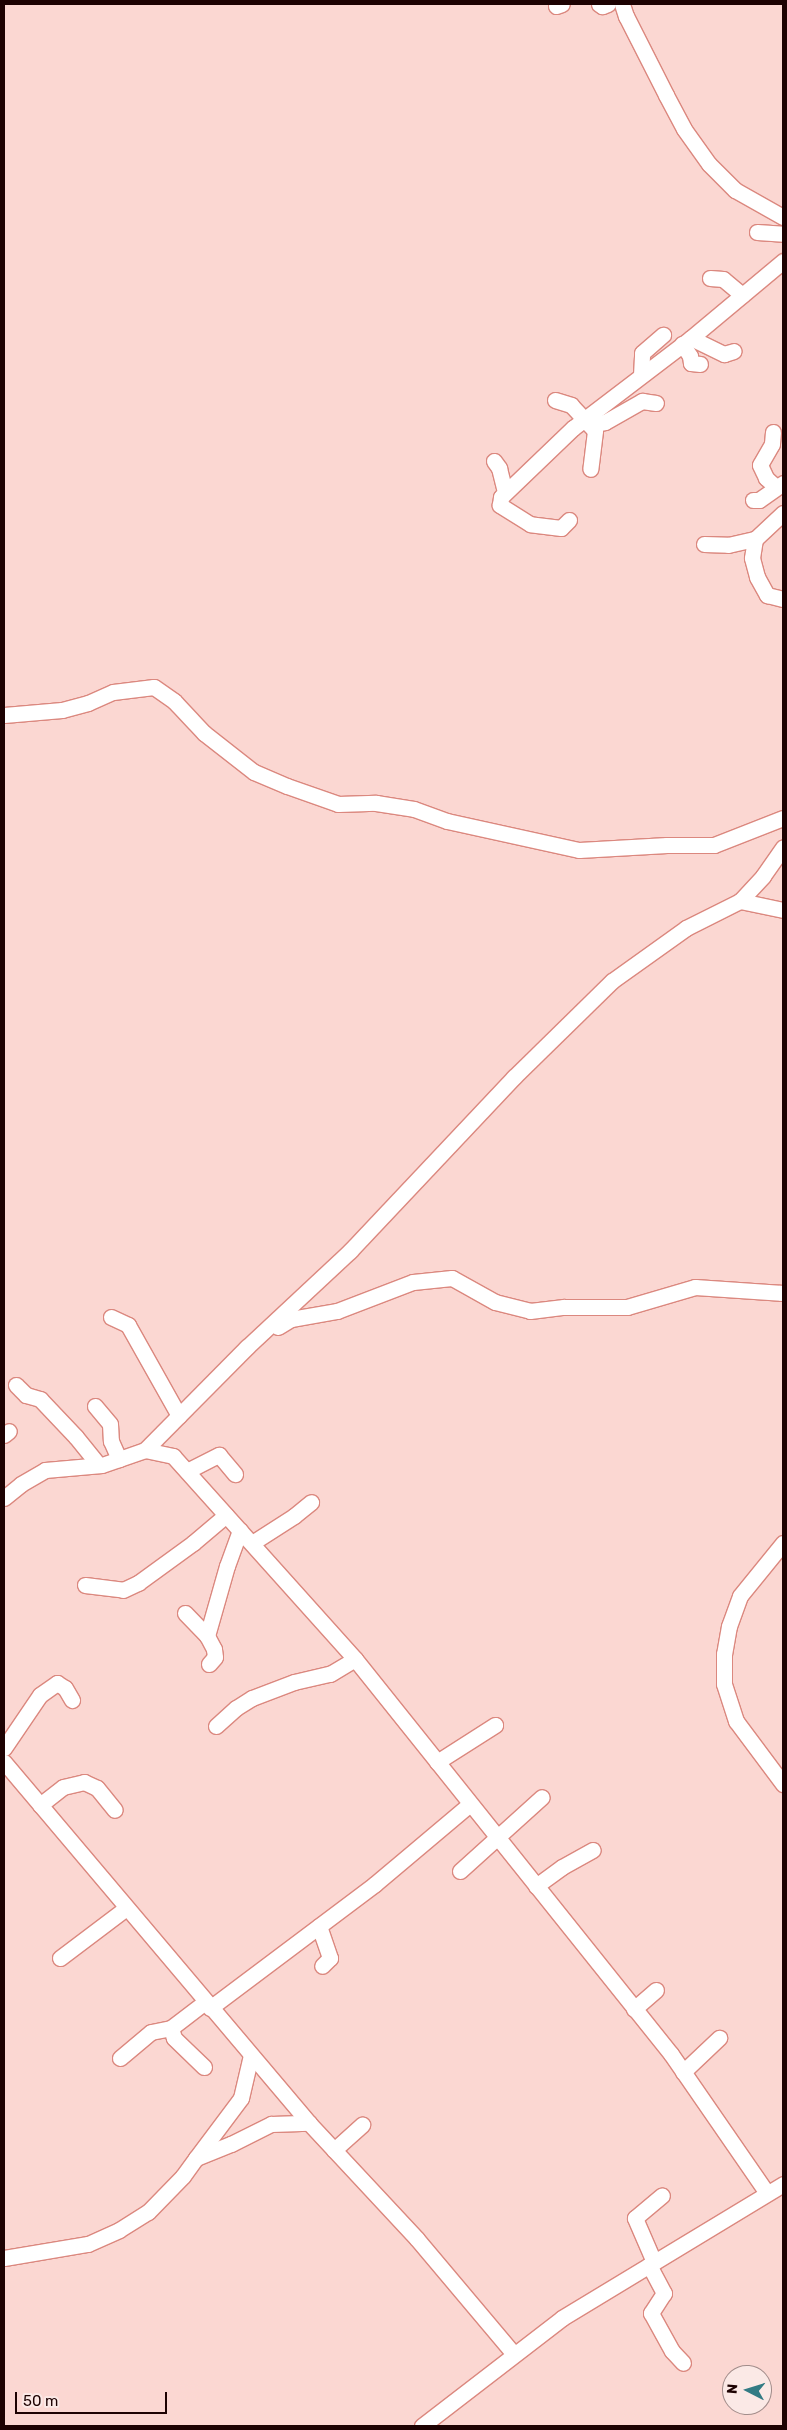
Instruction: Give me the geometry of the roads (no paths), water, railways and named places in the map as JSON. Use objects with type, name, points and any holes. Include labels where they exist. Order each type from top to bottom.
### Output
[{"type":"street","points":[[599,4],[602,6],[608,4]]},
{"type":"street","points":[[622,4],[684,129],[709,164],[735,190],[783,217]]},
{"type":"street","points":[[757,232],[783,234]]},
{"type":"street","points":[[569,520],[561,528],[530,524],[500,505],[501,497],[641,375],[687,341],[783,261]]},
{"type":"street","points":[[710,278],[723,279],[742,295]]},
{"type":"street","points":[[641,375],[642,353],[663,335]]},
{"type":"street","points":[[687,341],[724,354],[734,351]]},
{"type":"street","points":[[687,341],[691,363],[700,364]]},
{"type":"street","points":[[554,400],[571,406],[595,431],[595,441],[591,448],[590,469]]},
{"type":"street","points":[[587,422],[605,422],[642,402],[656,403]]},
{"type":"street","points":[[752,500],[759,500],[780,485],[766,478],[760,465],[772,444],[773,432]]},
{"type":"street","points":[[494,461],[499,468],[505,492]]},
{"type":"street","points":[[704,544],[728,545],[755,539],[783,513]]},
{"type":"street","points":[[755,539],[752,558],[757,577],[767,595],[783,599]]},
{"type":"street","points":[[4,714],[62,710],[88,703],[113,692],[154,688],[174,701],[204,733],[254,772],[287,786],[338,804],[376,803],[414,809],[448,821],[579,850],[667,845],[714,845],[783,818]]},
{"type":"street","points":[[4,1498],[21,1484],[45,1470],[99,1465],[145,1450],[247,1347],[350,1252],[514,1076],[612,981],[686,928],[740,901],[763,876],[783,847]]},
{"type":"street","points":[[740,901],[783,910]]},
{"type":"street","points":[[247,1347],[291,1319],[337,1310],[413,1282],[452,1278],[495,1302],[530,1311],[564,1307],[627,1307],[695,1287],[783,1293]]},
{"type":"street","points":[[111,1317],[128,1325],[179,1416]]},
{"type":"street","points":[[16,1385],[26,1396],[40,1399],[99,1465]]},
{"type":"street","points":[[95,1406],[110,1424],[112,1442],[119,1459]]},
{"type":"street","points":[[145,1450],[173,1456],[355,1659],[684,2072],[767,2193]]},
{"type":"street","points":[[187,1471],[219,1456],[235,1474]]},
{"type":"street","points":[[252,1543],[294,1516],[311,1502]]},
{"type":"street","points":[[85,1585],[123,1590],[138,1583],[193,1543],[226,1515]]},
{"type":"street","points":[[207,1636],[227,1566],[240,1530]]},
{"type":"street","points":[[783,1543],[740,1596],[729,1626],[724,1654],[724,1684],[736,1721],[783,1784]]},
{"type":"street","points":[[185,1613],[207,1636],[214,1649],[215,1658],[209,1664]]},
{"type":"street","points":[[216,1726],[236,1708],[252,1698],[294,1682],[330,1674],[355,1659]]},
{"type":"street","points":[[4,1748],[40,1695],[57,1683],[65,1688],[72,1700]]},
{"type":"street","points":[[437,1762],[494,1725]]},
{"type":"street","points":[[4,1762],[309,2123],[417,2239],[514,2354]]},
{"type":"street","points":[[40,1805],[63,1787],[84,1782],[97,1788],[115,1810]]},
{"type":"street","points":[[460,1871],[498,1839],[542,1797]]},
{"type":"street","points":[[120,2058],[151,2032],[171,2028],[208,2005],[319,1926],[375,1884],[470,1804]]},
{"type":"street","points":[[536,1886],[562,1867],[593,1850]]},
{"type":"street","points":[[60,1958],[126,1908]]},
{"type":"street","points":[[319,1926],[330,1958],[322,1966]]},
{"type":"street","points":[[634,2009],[656,1990]]},
{"type":"street","points":[[171,2028],[174,2038],[204,2067]]},
{"type":"street","points":[[684,2072],[719,2038]]},
{"type":"street","points":[[4,2258],[88,2244],[120,2230],[148,2212],[183,2176],[240,2098],[251,2055]]},
{"type":"street","points":[[196,2158],[231,2144],[272,2124],[309,2123]]},
{"type":"street","points":[[334,2150],[362,2125]]},
{"type":"street","points":[[422,2426],[562,2318],[783,2184]]},
{"type":"street","points":[[662,2195],[636,2218],[651,2263],[664,2293],[651,2313],[672,2351],[683,2363]]}]
